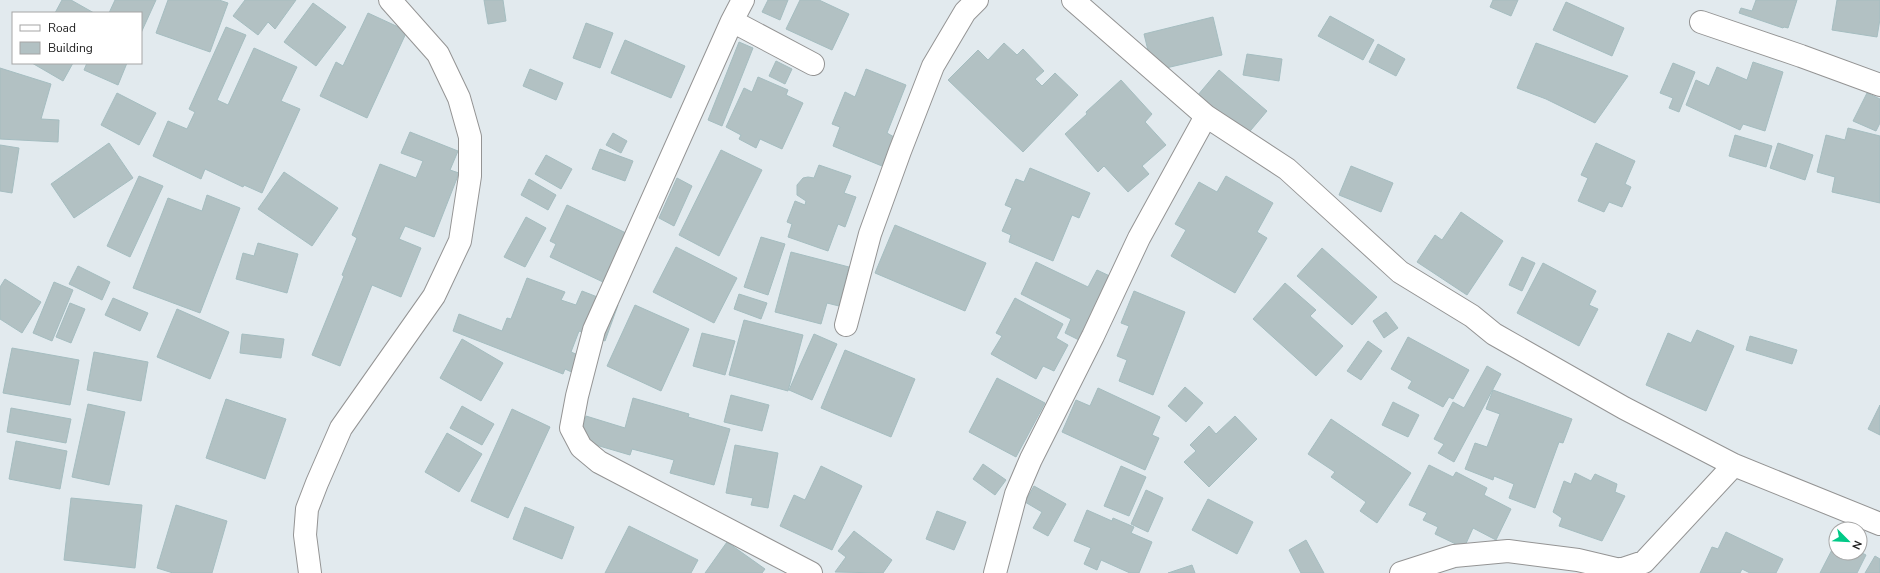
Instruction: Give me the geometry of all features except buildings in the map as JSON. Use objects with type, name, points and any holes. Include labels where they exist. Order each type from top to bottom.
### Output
[{"type":"street","points":[[310,573],[305,535],[307,509],[317,483],[341,428],[434,296],[460,242],[470,176],[470,136],[459,98],[438,54],[390,0]]},
{"type":"street","points":[[743,0],[732,21],[594,330],[577,396],[572,428],[581,446],[599,462],[811,573]]},
{"type":"street","points":[[846,325],[870,234],[933,66],[965,12],[976,0]]},
{"type":"street","points":[[1073,0],[1206,116],[1287,169],[1400,272],[1472,316],[1494,334],[1624,408],[1734,464],[1880,524]]},
{"type":"street","points":[[732,21],[813,64]]},
{"type":"street","points":[[1701,22],[1801,56],[1880,86]]},
{"type":"street","points":[[995,573],[1016,494],[1032,459],[1093,336],[1139,238],[1206,116]]},
{"type":"street","points":[[1401,573],[1454,556],[1508,551],[1578,560],[1620,570],[1644,562],[1734,464]]}]
